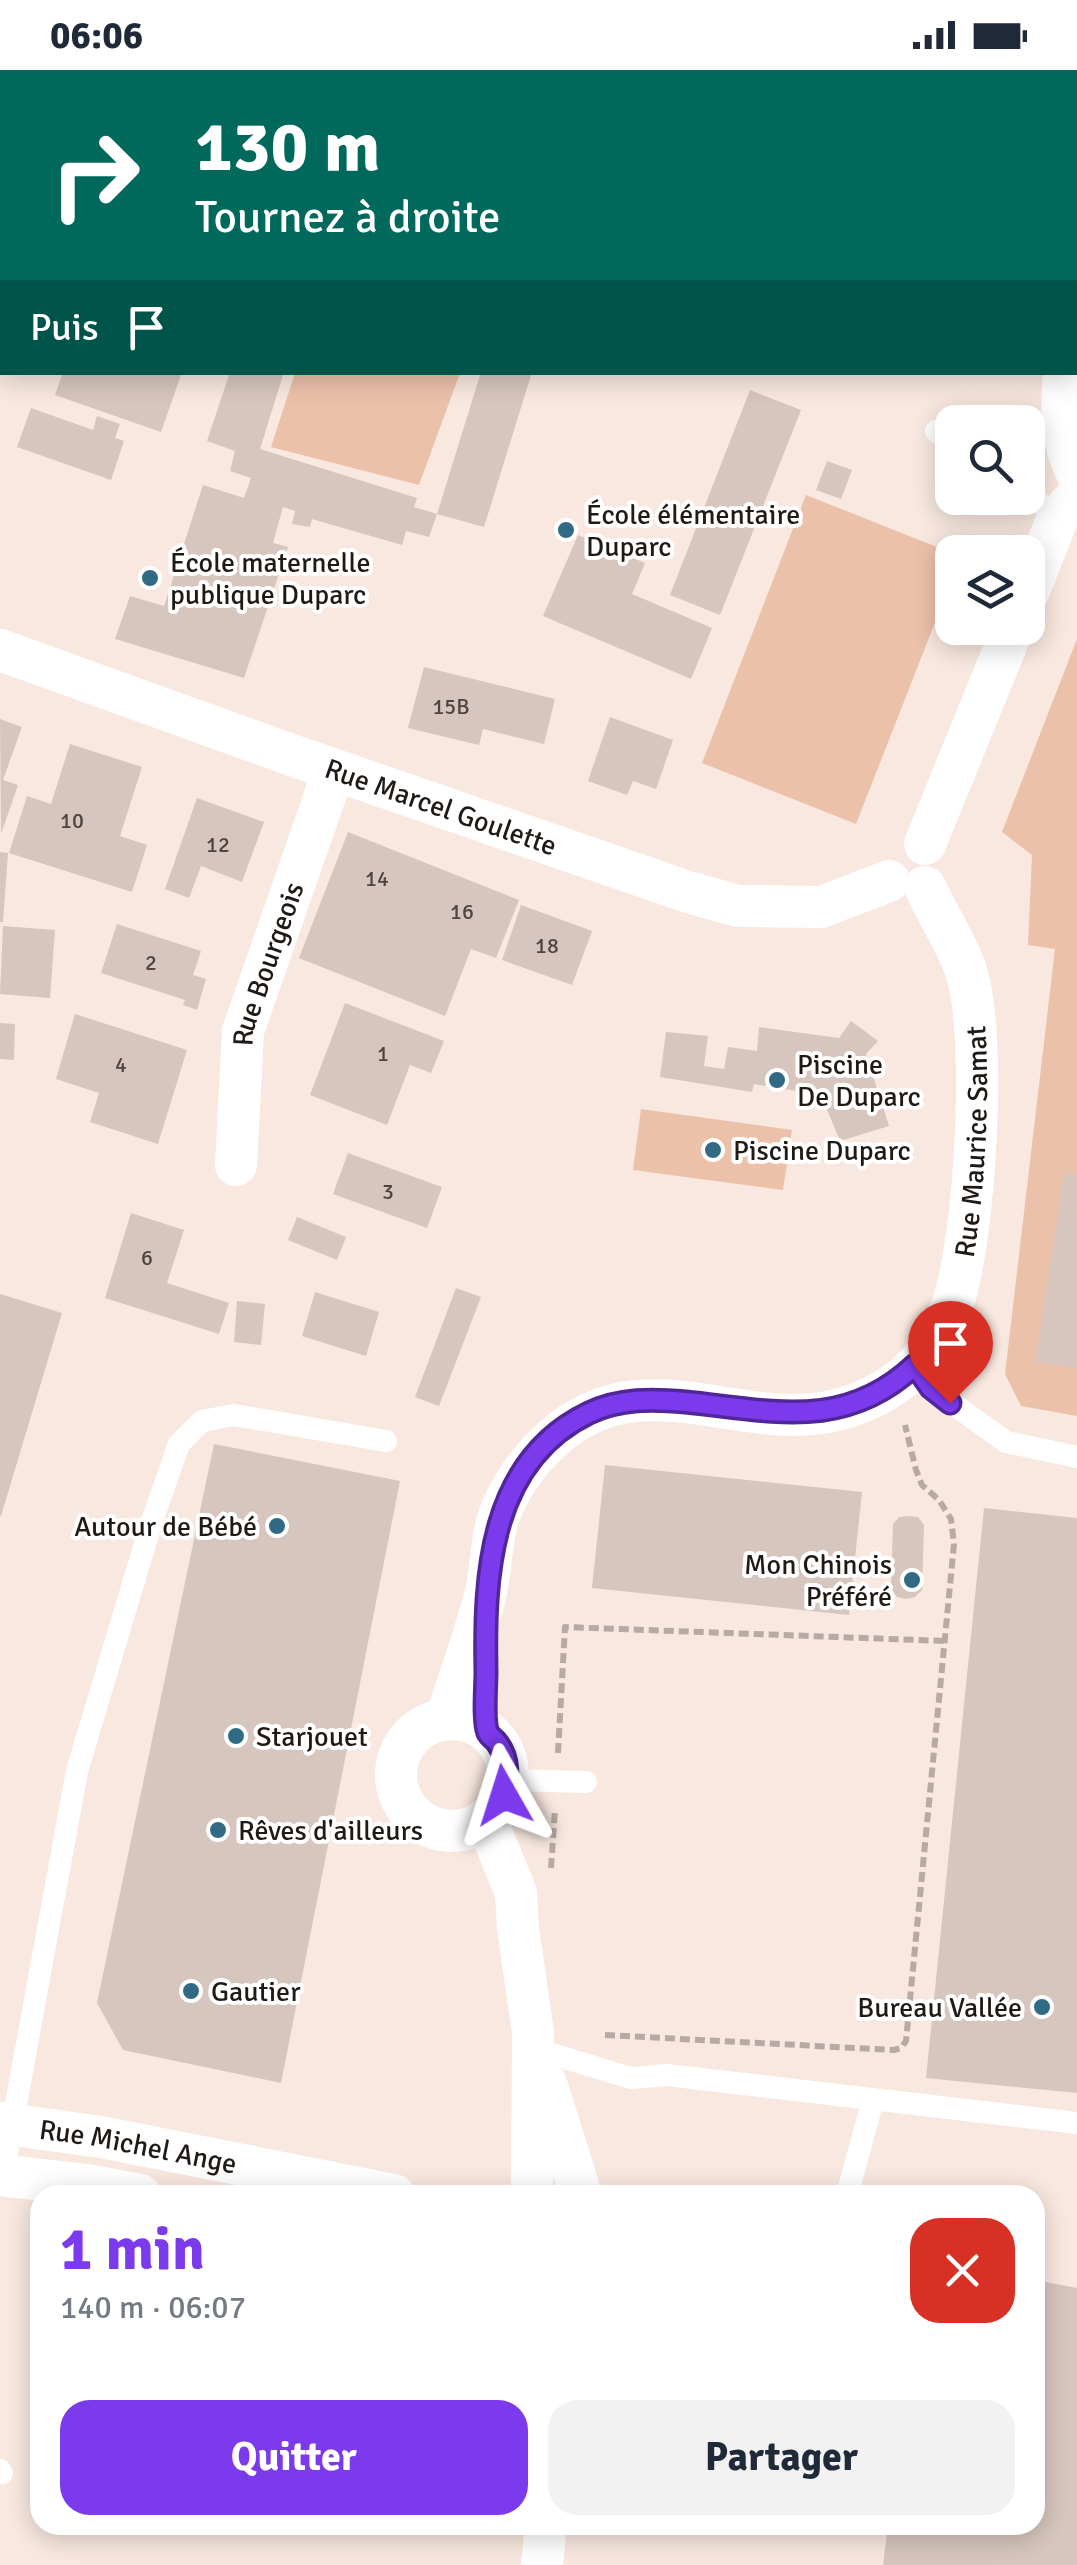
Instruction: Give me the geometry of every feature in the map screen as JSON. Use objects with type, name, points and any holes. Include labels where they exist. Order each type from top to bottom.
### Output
[{"type":"street","points":[[1064,375],[1061,413],[1066,452],[1077,473]]},
{"type":"street","points":[[1045,535],[1054,503]]},
{"type":"street","points":[[907,884],[884,862],[895,843],[906,839],[925,844],[1007,645]]},
{"type":"street","name":"Rue Marcel Goulette","points":[[0,650],[334,770],[738,906],[822,907],[907,884]]},
{"type":"street","name":"Rue Bourgeois","points":[[236,1165],[244,1031],[334,770]]},
{"type":"street","name":"Rue Maurice Samat","points":[[904,1375],[927,1354],[952,1306],[975,1146],[976,1027],[965,968],[907,884]]},
{"type":"street","points":[[446,1720],[484,1601],[498,1520],[523,1469],[552,1439],[588,1413],[648,1398],[802,1414],[833,1411],[864,1400],[904,1375]]},
{"type":"street","points":[[484,1601],[487,1732]]},
{"type":"street","points":[[436,1829],[470,1828],[486,1819],[504,1795],[508,1780],[503,1753],[487,1732],[475,1724],[446,1720],[427,1725],[412,1736],[401,1752],[396,1770],[398,1790],[418,1820],[464,1852],[518,1930]]},
{"type":"street","points":[[486,1819],[516,1893],[535,2050],[532,2185]]},
{"type":"street","points":[[535,2050],[578,2185]]},
{"type":"street","name":"Rue Michel Ange","points":[[7,2123],[101,2137],[343,2185]]},
{"type":"street","name":"Rue Michel Ange","points":[[2,2175],[91,2185]]},
{"type":"street","points":[[542,2565],[545,2535]]},
{"type":"lane","points":[[904,1375],[931,1388],[1006,1442],[1077,1457]]},
{"type":"lane","points":[[2,2175],[7,2123],[77,1771],[150,1524],[179,1444],[202,1421],[234,1415],[386,1441]]},
{"type":"lane","points":[[508,1780],[586,1782]]},
{"type":"lane","points":[[535,2050],[632,2078],[667,2075],[1077,2123]]},
{"type":"lane","points":[[850,2185],[873,2100]]},
{"type":"path","points":[[602,2034],[901,2048],[906,2041],[954,1544],[950,1519],[940,1500],[922,1485],[904,1375]]},
{"type":"path","points":[[551,1876],[565,1626],[944,1641]]},
{"type":"shaded area","points":[[294,375],[459,375],[419,485],[271,447]]},
{"type":"shaded area","points":[[806,495],[935,546],[935,622],[856,824],[702,763]]},
{"type":"shaded area","points":[[1077,639],[1077,1416],[1021,1406],[1005,1374],[1055,949],[1028,945],[1032,855],[1002,832]]},
{"type":"shaded area","name":"Piscine Duparc","points":[[641,1109],[792,1130],[783,1190],[633,1170]]},
{"type":"building","points":[[62,375],[181,375],[161,432],[55,395]]},
{"type":"building","points":[[229,375],[283,375],[260,449],[417,498],[414,507],[437,514],[429,537],[406,531],[402,545],[312,519],[310,527],[292,524],[295,511],[283,507],[273,543],[288,547],[244,678],[115,639],[130,596],[164,606],[203,485],[244,498],[251,478],[230,471],[235,451],[207,441]]},
{"type":"building","points":[[480,375],[531,375],[484,527],[437,514]]},
{"type":"building","points":[[750,390],[801,410],[720,615],[670,595]]},
{"type":"building","points":[[31,408],[93,430],[97,416],[120,424],[115,438],[124,441],[111,480],[17,447]]},
{"type":"building","points":[[827,461],[852,470],[841,499],[816,490]]},
{"type":"building","points":[[578,535],[645,563],[632,594],[712,628],[691,679],[543,616]]},
{"type":"building","points":[[424,667],[555,699],[544,744],[483,729],[479,745],[408,728]]},
{"type":"building","points":[[610,717],[673,740],[656,789],[633,781],[627,795],[588,781]]},
{"type":"building","points":[[0,719],[22,727],[3,780],[18,785],[1,834]]},
{"type":"building","points":[[70,744],[142,767],[120,836],[147,845],[132,892],[9,853],[27,796],[51,804]]},
{"type":"building","points":[[197,798],[264,822],[242,882],[201,866],[189,898],[165,889]]},
{"type":"building","points":[[348,832],[519,900],[496,958],[471,949],[445,1016],[299,958]]},
{"type":"building","points":[[0,852],[8,853],[3,922],[0,922]]},
{"type":"building","points":[[521,905],[592,931],[572,985],[502,960]]},
{"type":"building","points":[[117,924],[201,951],[193,975],[206,979],[197,1010],[183,1005],[185,1000],[101,973]]},
{"type":"building","points":[[3,926],[55,930],[50,998],[0,994]]},
{"type":"building","points":[[345,1003],[444,1041],[431,1073],[410,1065],[387,1125],[310,1095]]},
{"type":"building","points":[[75,1014],[187,1050],[158,1144],[90,1122],[99,1093],[56,1079]]},
{"type":"building","name":"Piscine De Duparc","points":[[851,1021],[878,1041],[866,1054],[889,1126],[840,1141],[821,1095],[754,1084],[752,1092],[660,1077],[666,1032],[708,1036],[704,1066],[724,1069],[728,1047],[757,1051],[759,1027],[839,1038]]},
{"type":"building","points":[[0,1023],[15,1024],[14,1060],[0,1059]]},
{"type":"building","points":[[348,1153],[442,1187],[427,1228],[333,1194]]},
{"type":"building","points":[[1064,1174],[1077,1175],[1077,1368],[1035,1362]]},
{"type":"building","points":[[131,1213],[184,1230],[167,1283],[229,1303],[219,1334],[105,1298]]},
{"type":"building","points":[[297,1217],[346,1237],[337,1260],[288,1240]]},
{"type":"building","points":[[456,1288],[481,1297],[439,1406],[415,1397]]},
{"type":"building","points":[[315,1292],[379,1312],[366,1356],[302,1336]]},
{"type":"building","points":[[0,1294],[62,1313],[1,1516],[0,1516]]},
{"type":"building","points":[[237,1301],[265,1304],[261,1345],[234,1342]]},
{"type":"building","points":[[214,1444],[400,1481],[281,2083],[123,2050],[97,2003]]},
{"type":"building","points":[[605,1465],[862,1492],[849,1615],[592,1588]]},
{"type":"building","points":[[984,1508],[1077,1518],[1077,2093],[926,2078]]},
{"type":"building","points":[[899,1517],[918,1517],[924,1525],[922,1590],[906,1599],[897,1597],[891,1588],[893,1524]]},
{"type":"building","points":[[1045,2282],[1077,2288],[1077,2565],[883,2565],[887,2535],[1045,2535]]},
{"type":"place","name":"École élémentaire Duparc","points":[[566,530]]},
{"type":"place","name":"École maternelle publique Duparc","points":[[150,578]]},
{"type":"place","name":"Piscine De Duparc","points":[[777,1080]]},
{"type":"place","name":"Piscine Duparc","points":[[713,1150]]},
{"type":"place","name":"Autour de Bébé","points":[[277,1526]]},
{"type":"place","name":"Mon Chinois Préféré","points":[[912,1580]]},
{"type":"place","name":"Starjouet","points":[[236,1736]]},
{"type":"place","name":"Rêves d'ailleurs","points":[[218,1830]]},
{"type":"place","name":"Gautier","points":[[191,1991]]},
{"type":"place","name":"Bureau Vallée","points":[[1042,2007]]},
{"type":"route","points":[[504,1795],[507,1766],[497,1742],[487,1732],[484,1601],[498,1520],[523,1469],[552,1439],[588,1413],[648,1398],[802,1414],[833,1411],[894,1385],[915,1365],[931,1388],[950,1403]]}]
